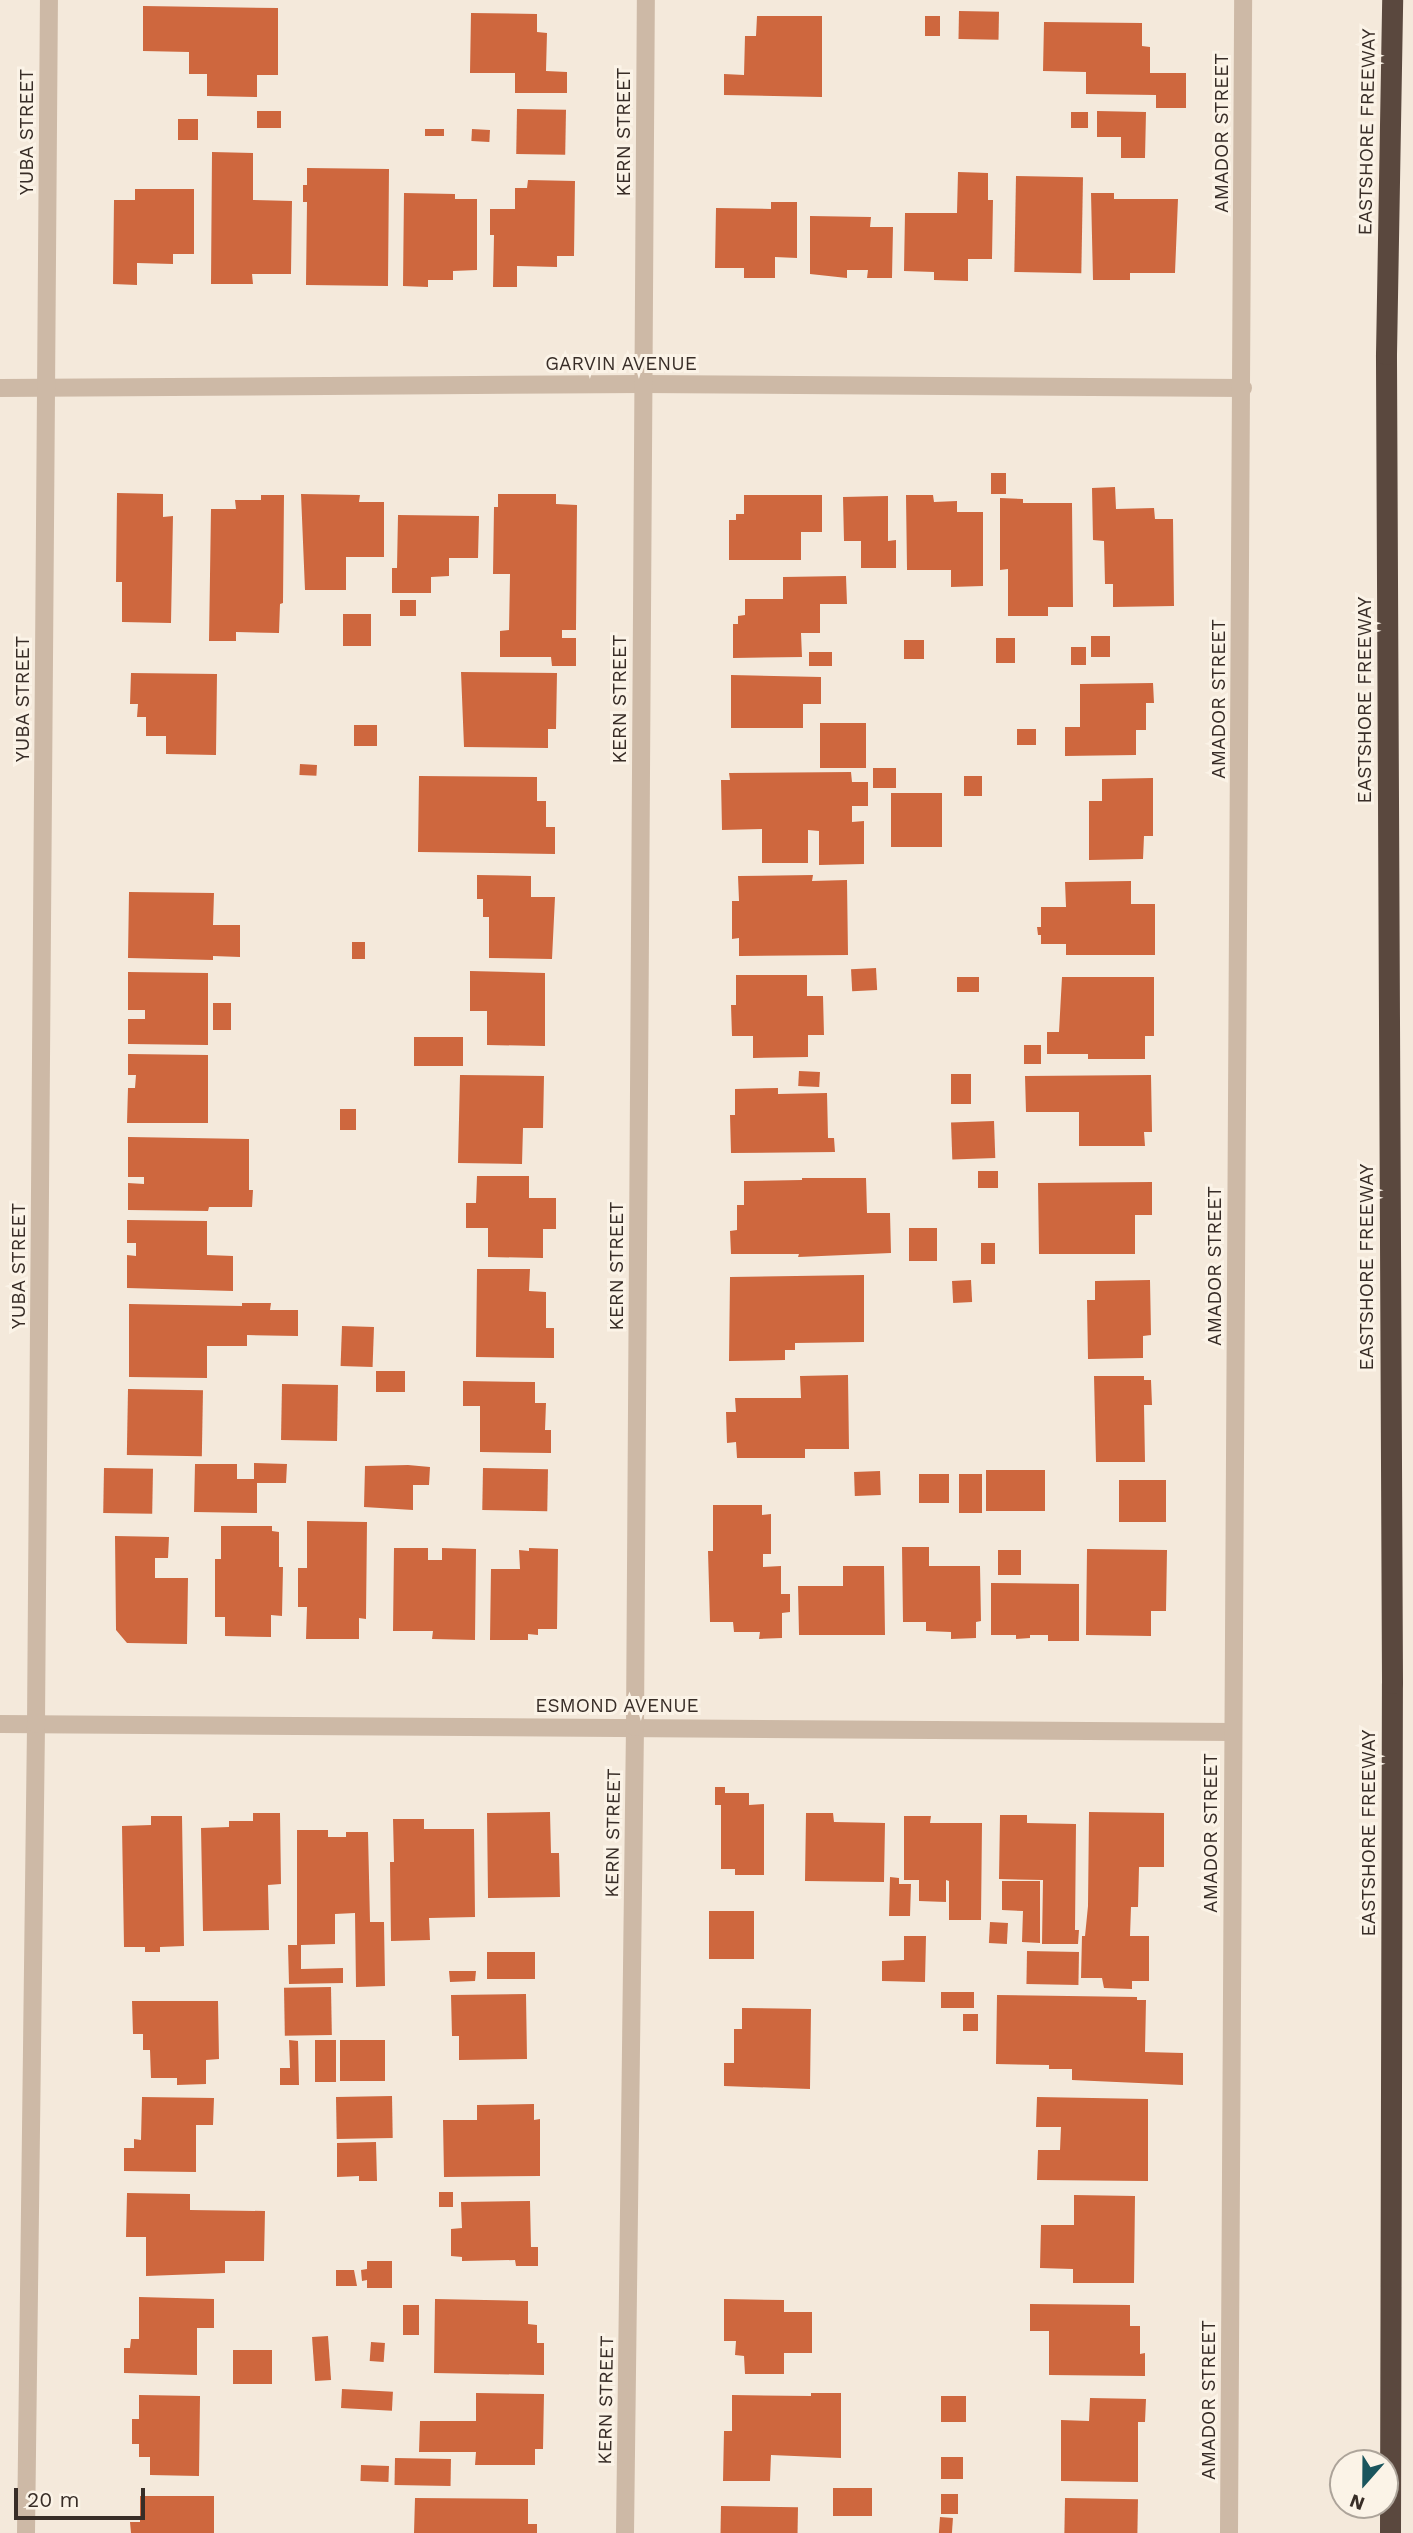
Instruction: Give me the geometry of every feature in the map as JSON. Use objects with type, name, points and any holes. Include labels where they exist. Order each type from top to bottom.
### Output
[{"type":"highway","name":"EASTSHORE FREEWAY","points":[[1390,2533],[1392,1669],[1386,354],[1392,0]]},
{"type":"street","name":"YUBA STREET","points":[[26,2533],[36,1724],[49,0]]},
{"type":"street","name":"KERN STREET","points":[[625,2533],[635,1727],[646,0]]},
{"type":"street","name":"AMADOR STREET","points":[[1230,2533],[1243,0]]},
{"type":"street","name":"GARVIN AVENUE","points":[[0,387],[643,384],[1243,388]]},
{"type":"street","name":"ESMOND AVENUE","points":[[0,1724],[1233,1732]]},
{"type":"building","points":[[143,6],[278,8],[278,75],[257,75],[257,97],[207,96],[207,74],[189,74],[189,52],[143,51]]},
{"type":"building","points":[[959,11],[999,12],[999,40],[959,39]]},
{"type":"building","points":[[471,13],[537,14],[537,32],[547,33],[546,71],[567,72],[567,93],[515,93],[515,73],[470,73]]},
{"type":"building","points":[[757,16],[822,16],[822,97],[724,95],[724,74],[744,75],[745,36],[756,36]]},
{"type":"building","points":[[925,16],[940,16],[940,36],[925,36]]},
{"type":"building","points":[[1044,22],[1142,23],[1142,46],[1150,47],[1150,73],[1186,73],[1186,108],[1156,108],[1156,95],[1086,94],[1086,72],[1043,71]]},
{"type":"building","points":[[517,109],[566,110],[565,155],[516,154]]},
{"type":"building","points":[[257,111],[281,111],[281,128],[257,128]]},
{"type":"building","points":[[1097,111],[1146,112],[1145,158],[1121,158],[1121,137],[1097,137]]},
{"type":"building","points":[[1071,112],[1088,112],[1088,128],[1071,128]]},
{"type":"building","points":[[178,119],[198,119],[198,140],[178,140]]},
{"type":"building","points":[[425,129],[444,129],[444,136],[425,136]]},
{"type":"building","points":[[472,129],[490,130],[489,142],[471,141]]},
{"type":"building","points":[[212,152],[253,153],[253,200],[292,201],[291,274],[252,274],[253,284],[211,284]]},
{"type":"building","points":[[307,168],[389,169],[388,286],[306,285],[307,202],[303,202],[303,185],[307,185]]},
{"type":"building","points":[[958,172],[988,173],[988,200],[993,200],[992,259],[968,259],[968,281],[934,280],[934,272],[904,271],[905,213],[957,213]]},
{"type":"building","points":[[1016,176],[1083,177],[1081,273],[1014,272]]},
{"type":"building","points":[[528,180],[575,181],[574,256],[557,256],[557,267],[517,266],[517,287],[493,287],[494,235],[490,235],[490,209],[515,209],[515,188],[527,188]]},
{"type":"building","points":[[135,189],[194,189],[194,254],[173,254],[173,264],[137,263],[137,285],[113,284],[114,200],[135,200]]},
{"type":"building","points":[[404,193],[455,194],[455,199],[477,199],[477,270],[453,271],[453,280],[428,280],[428,287],[403,286]]},
{"type":"building","points":[[1091,193],[1114,193],[1114,199],[1178,199],[1175,273],[1130,273],[1130,280],[1093,280]]},
{"type":"building","points":[[771,202],[797,202],[797,258],[775,257],[775,278],[744,278],[744,268],[715,268],[716,208],[771,209]]},
{"type":"building","points":[[810,216],[871,217],[870,227],[893,227],[892,278],[867,278],[868,270],[847,270],[847,278],[810,274]]},
{"type":"building","points":[[991,473],[1006,473],[1006,494],[991,494]]},
{"type":"building","points":[[1115,487],[1116,509],[1154,508],[1155,519],[1173,519],[1174,606],[1113,607],[1113,584],[1105,584],[1104,541],[1093,540],[1092,488]]},
{"type":"building","points":[[117,493],[163,494],[163,517],[173,516],[171,623],[122,622],[122,582],[116,582]]},
{"type":"building","points":[[301,494],[360,495],[359,502],[384,502],[384,557],[346,557],[346,590],[305,590]]},
{"type":"building","points":[[498,494],[556,494],[556,504],[577,505],[576,630],[562,630],[562,638],[576,638],[576,666],[552,666],[551,657],[500,657],[500,631],[509,630],[510,574],[493,574],[494,507],[498,507]]},
{"type":"building","points":[[261,495],[284,495],[283,603],[280,604],[279,633],[236,632],[236,641],[209,641],[211,509],[236,509],[235,500],[261,500]]},
{"type":"building","points":[[744,495],[822,495],[822,532],[801,532],[801,560],[729,560],[729,520],[736,520],[736,514],[744,514]]},
{"type":"building","points":[[906,495],[933,495],[934,502],[957,501],[957,512],[983,512],[983,586],[951,587],[951,570],[907,570]]},
{"type":"building","points":[[888,496],[888,541],[896,540],[896,568],[861,568],[861,541],[844,541],[843,497]]},
{"type":"building","points":[[1000,498],[1023,499],[1023,503],[1072,503],[1073,607],[1048,607],[1048,616],[1008,616],[1008,569],[1000,570]]},
{"type":"building","points":[[398,515],[479,516],[478,558],[449,558],[449,576],[431,577],[431,593],[392,593],[392,568],[397,568]]},
{"type":"building","points":[[846,576],[847,604],[820,604],[820,633],[801,633],[802,657],[733,658],[733,624],[738,624],[738,616],[745,615],[745,599],[783,599],[783,577]]},
{"type":"building","points":[[400,600],[416,600],[416,616],[400,616]]},
{"type":"building","points":[[343,614],[371,614],[371,646],[343,646]]},
{"type":"building","points":[[1091,636],[1110,636],[1110,657],[1091,657]]},
{"type":"building","points":[[996,638],[1015,638],[1015,663],[996,663]]},
{"type":"building","points":[[904,640],[924,640],[924,659],[904,659]]},
{"type":"building","points":[[1071,647],[1086,647],[1086,665],[1071,665]]},
{"type":"building","points":[[809,652],[832,652],[832,666],[809,666]]},
{"type":"building","points":[[461,672],[557,673],[556,729],[548,729],[548,748],[464,747]]},
{"type":"building","points":[[131,673],[217,674],[216,755],[166,754],[166,736],[146,736],[146,717],[137,717],[138,704],[130,704]]},
{"type":"building","points":[[731,675],[821,677],[821,704],[803,704],[803,728],[731,728]]},
{"type":"building","points":[[1153,683],[1154,703],[1146,703],[1146,730],[1136,730],[1136,755],[1065,756],[1065,727],[1080,727],[1080,684]]},
{"type":"building","points":[[820,723],[866,723],[866,768],[820,768]]},
{"type":"building","points":[[354,725],[377,725],[377,746],[354,746]]},
{"type":"building","points":[[1017,729],[1036,729],[1036,745],[1017,745]]},
{"type":"building","points":[[300,764],[317,765],[316,776],[299,775]]},
{"type":"building","points":[[873,768],[896,768],[896,788],[873,788]]},
{"type":"building","points":[[851,772],[852,782],[868,782],[868,806],[852,806],[852,822],[864,821],[864,864],[819,865],[819,831],[808,830],[808,863],[762,863],[762,829],[722,830],[721,780],[730,780],[729,773]]},
{"type":"building","points":[[419,776],[537,777],[537,801],[546,801],[546,827],[555,827],[555,854],[418,852]]},
{"type":"building","points":[[964,776],[982,776],[982,796],[964,796]]},
{"type":"building","points":[[1153,778],[1153,836],[1144,836],[1143,859],[1089,860],[1089,801],[1102,801],[1102,779]]},
{"type":"building","points":[[891,793],[942,793],[942,847],[891,847]]},
{"type":"building","points":[[477,875],[531,876],[531,897],[555,897],[552,959],[489,958],[489,917],[483,917],[483,899],[477,899]]},
{"type":"building","points":[[813,875],[812,881],[847,880],[848,955],[739,956],[739,938],[732,939],[732,901],[739,901],[738,876]]},
{"type":"building","points":[[1131,881],[1131,904],[1155,904],[1155,955],[1066,955],[1066,944],[1041,944],[1037,927],[1041,927],[1041,907],[1066,907],[1065,882]]},
{"type":"building","points":[[129,892],[214,893],[213,925],[240,925],[240,957],[213,956],[213,960],[128,958]]},
{"type":"building","points":[[352,942],[365,942],[365,959],[352,959]]},
{"type":"building","points":[[876,968],[877,990],[852,991],[851,969]]},
{"type":"building","points":[[470,971],[545,973],[545,1046],[487,1045],[487,1011],[470,1011]]},
{"type":"building","points":[[128,972],[208,973],[208,1045],[128,1044],[128,1019],[145,1019],[145,1010],[128,1010]]},
{"type":"building","points":[[736,975],[807,975],[807,996],[823,996],[824,1035],[808,1035],[808,1057],[753,1058],[753,1036],[732,1036],[731,1005],[736,1005]]},
{"type":"building","points":[[957,977],[979,977],[979,992],[957,992]]},
{"type":"building","points":[[1062,977],[1154,977],[1154,1036],[1145,1036],[1145,1059],[1088,1059],[1088,1054],[1047,1054],[1047,1032],[1059,1032]]},
{"type":"building","points":[[213,1003],[231,1003],[231,1030],[213,1030]]},
{"type":"building","points":[[414,1037],[463,1037],[463,1066],[414,1066]]},
{"type":"building","points":[[1024,1045],[1041,1045],[1041,1064],[1024,1064]]},
{"type":"building","points":[[128,1054],[208,1055],[208,1123],[127,1123],[128,1088],[135,1088],[136,1075],[128,1075]]},
{"type":"building","points":[[799,1071],[820,1072],[819,1087],[798,1086]]},
{"type":"building","points":[[951,1074],[971,1074],[971,1104],[951,1104]]},
{"type":"building","points":[[460,1075],[544,1076],[543,1128],[523,1128],[522,1164],[458,1163]]},
{"type":"building","points":[[1151,1075],[1152,1132],[1144,1132],[1145,1146],[1079,1146],[1079,1112],[1026,1112],[1025,1076]]},
{"type":"building","points":[[778,1088],[778,1094],[827,1093],[828,1138],[834,1138],[835,1152],[731,1153],[730,1115],[735,1115],[735,1089]]},
{"type":"building","points":[[340,1109],[356,1109],[356,1130],[340,1130]]},
{"type":"building","points":[[994,1121],[995,1158],[952,1159],[951,1123]]},
{"type":"building","points":[[128,1137],[249,1139],[249,1190],[253,1190],[252,1207],[209,1207],[208,1211],[128,1210],[128,1183],[144,1184],[144,1177],[128,1177]]},
{"type":"building","points":[[978,1171],[998,1171],[998,1188],[978,1188]]},
{"type":"building","points":[[477,1176],[529,1176],[529,1198],[556,1198],[556,1229],[543,1229],[543,1258],[488,1257],[488,1228],[466,1228],[466,1203],[476,1203]]},
{"type":"building","points":[[866,1178],[867,1213],[890,1213],[891,1253],[798,1257],[799,1254],[731,1254],[730,1231],[737,1230],[737,1205],[744,1205],[744,1181]]},
{"type":"building","points":[[1152,1182],[1152,1215],[1135,1215],[1135,1254],[1039,1254],[1038,1183]]},
{"type":"building","points":[[127,1220],[207,1221],[207,1255],[233,1256],[233,1291],[127,1288],[127,1255],[136,1256],[136,1243],[127,1243]]},
{"type":"building","points":[[909,1228],[937,1228],[937,1261],[909,1261]]},
{"type":"building","points":[[981,1243],[995,1243],[995,1264],[981,1264]]},
{"type":"building","points":[[477,1269],[530,1269],[529,1291],[546,1292],[546,1328],[554,1328],[554,1358],[476,1357]]},
{"type":"building","points":[[864,1275],[864,1342],[795,1343],[795,1350],[785,1350],[785,1360],[729,1361],[730,1277]]},
{"type":"building","points":[[971,1280],[972,1302],[953,1303],[952,1281]]},
{"type":"building","points":[[1150,1280],[1151,1335],[1143,1336],[1143,1358],[1088,1359],[1087,1300],[1095,1300],[1095,1281]]},
{"type":"building","points":[[242,1303],[271,1303],[270,1310],[298,1310],[298,1336],[247,1335],[247,1346],[207,1346],[207,1378],[129,1377],[129,1304],[242,1306]]},
{"type":"building","points":[[342,1326],[374,1327],[373,1367],[341,1366]]},
{"type":"building","points":[[376,1371],[405,1371],[405,1392],[376,1392]]},
{"type":"building","points":[[848,1375],[849,1449],[805,1449],[805,1458],[737,1458],[736,1442],[727,1443],[726,1412],[736,1412],[735,1398],[801,1398],[800,1376]]},
{"type":"building","points":[[1094,1376],[1144,1376],[1144,1380],[1151,1380],[1152,1405],[1144,1405],[1145,1462],[1096,1462]]},
{"type":"building","points":[[463,1381],[535,1382],[535,1403],[546,1403],[545,1430],[551,1430],[551,1453],[480,1452],[480,1406],[463,1406]]},
{"type":"building","points":[[282,1384],[338,1385],[337,1441],[281,1440]]},
{"type":"building","points":[[128,1389],[203,1390],[202,1456],[127,1455]]},
{"type":"building","points":[[254,1463],[287,1464],[286,1483],[257,1483],[257,1513],[194,1512],[195,1464],[237,1464],[237,1479],[254,1479]]},
{"type":"building","points":[[365,1466],[430,1467],[429,1485],[413,1485],[413,1510],[364,1507]]},
{"type":"building","points":[[104,1468],[153,1469],[152,1514],[103,1513]]},
{"type":"building","points":[[483,1468],[548,1469],[547,1511],[482,1510]]},
{"type":"building","points":[[986,1470],[1045,1470],[1045,1511],[986,1511]]},
{"type":"building","points":[[880,1471],[881,1495],[855,1496],[854,1472]]},
{"type":"building","points":[[919,1474],[949,1474],[949,1503],[919,1503]]},
{"type":"building","points":[[959,1474],[982,1474],[982,1513],[959,1513]]},
{"type":"building","points":[[1119,1480],[1166,1480],[1166,1522],[1119,1522]]},
{"type":"building","points":[[713,1505],[762,1505],[762,1515],[771,1514],[771,1554],[763,1554],[763,1567],[781,1566],[781,1594],[790,1594],[790,1612],[782,1613],[782,1638],[759,1639],[760,1632],[734,1632],[733,1622],[710,1622],[708,1551],[713,1551]]},
{"type":"building","points":[[307,1521],[367,1522],[366,1619],[359,1618],[359,1639],[306,1639],[307,1607],[298,1607],[298,1568],[307,1568]]},
{"type":"building","points":[[221,1526],[272,1526],[272,1531],[279,1532],[279,1567],[283,1567],[282,1616],[271,1615],[271,1637],[225,1636],[225,1617],[215,1617],[215,1559],[221,1559]]},
{"type":"building","points":[[115,1536],[169,1537],[168,1558],[155,1558],[155,1578],[188,1578],[187,1644],[127,1643],[116,1630]]},
{"type":"building","points":[[902,1547],[929,1547],[929,1566],[980,1566],[981,1621],[976,1622],[976,1638],[951,1639],[951,1632],[926,1631],[926,1622],[903,1622]]},
{"type":"building","points":[[394,1548],[428,1548],[428,1560],[442,1560],[442,1548],[476,1549],[475,1640],[432,1639],[433,1631],[393,1631]]},
{"type":"building","points":[[529,1548],[558,1549],[557,1629],[538,1629],[538,1635],[528,1634],[528,1640],[490,1640],[491,1569],[520,1569],[519,1550],[529,1551]]},
{"type":"building","points":[[1087,1549],[1167,1550],[1166,1611],[1151,1611],[1151,1636],[1086,1635]]},
{"type":"building","points":[[998,1550],[1021,1550],[1021,1575],[998,1575]]},
{"type":"building","points":[[843,1566],[884,1566],[885,1635],[799,1635],[798,1586],[843,1586]]},
{"type":"building","points":[[991,1583],[1079,1584],[1079,1641],[1048,1641],[1048,1635],[1030,1635],[1030,1638],[1016,1639],[1016,1635],[991,1635]]},
{"type":"building","points":[[715,1787],[725,1787],[725,1793],[749,1793],[749,1805],[764,1804],[764,1875],[735,1875],[735,1869],[721,1869],[721,1805],[715,1805]]},
{"type":"building","points":[[550,1812],[551,1853],[559,1853],[560,1897],[488,1898],[487,1813]]},
{"type":"building","points":[[1089,1812],[1164,1813],[1164,1867],[1139,1867],[1138,1907],[1131,1907],[1130,1936],[1149,1936],[1149,1981],[1132,1981],[1132,1989],[1104,1988],[1102,1978],[1081,1978],[1082,1936],[1085,1936],[1088,1906]]},
{"type":"building","points":[[253,1813],[280,1813],[281,1884],[268,1885],[269,1930],[203,1931],[201,1828],[229,1827],[229,1821],[253,1821]]},
{"type":"building","points":[[806,1813],[833,1813],[834,1822],[885,1823],[884,1882],[805,1881]]},
{"type":"building","points":[[1000,1815],[1027,1815],[1027,1823],[1076,1824],[1075,1930],[1079,1930],[1078,1944],[1042,1944],[1043,1880],[999,1879]]},
{"type":"building","points":[[151,1816],[182,1816],[184,1946],[160,1947],[160,1952],[145,1952],[145,1947],[124,1947],[122,1826],[151,1825]]},
{"type":"building","points":[[904,1816],[931,1816],[930,1823],[982,1823],[981,1920],[949,1920],[949,1881],[946,1880],[946,1902],[919,1901],[919,1880],[904,1880]]},
{"type":"building","points":[[393,1819],[424,1819],[424,1829],[474,1829],[475,1917],[429,1918],[430,1940],[391,1941],[390,1862],[394,1862]]},
{"type":"building","points":[[297,1830],[328,1830],[328,1837],[346,1837],[346,1832],[368,1832],[370,1922],[384,1922],[385,1986],[356,1987],[355,1913],[335,1914],[335,1944],[301,1945],[301,1969],[343,1968],[343,1983],[289,1984],[288,1945],[297,1945]]},
{"type":"building","points":[[890,1877],[899,1878],[899,1884],[911,1884],[910,1916],[889,1916]]},
{"type":"building","points":[[1002,1881],[1040,1881],[1040,1943],[1022,1942],[1023,1911],[1002,1910]]},
{"type":"building","points":[[709,1911],[754,1911],[754,1959],[709,1959]]},
{"type":"building","points":[[990,1922],[1008,1923],[1007,1944],[989,1943]]},
{"type":"building","points":[[904,1936],[926,1936],[925,1982],[882,1981],[882,1961],[904,1960]]},
{"type":"building","points":[[1027,1951],[1079,1952],[1078,1985],[1026,1984]]},
{"type":"building","points":[[487,1952],[535,1952],[535,1979],[487,1979]]},
{"type":"building","points":[[449,1971],[476,1971],[475,1981],[450,1982]]},
{"type":"building","points":[[331,1987],[332,2035],[285,2036],[284,1988]]},
{"type":"building","points":[[941,1992],[974,1992],[974,2008],[941,2008]]},
{"type":"building","points":[[526,1994],[527,2059],[459,2060],[459,2036],[452,2036],[451,1995]]},
{"type":"building","points":[[997,1995],[1137,1997],[1137,2000],[1146,2000],[1145,2052],[1183,2053],[1183,2085],[1072,2080],[1072,2069],[1049,2069],[1049,2065],[996,2064]]},
{"type":"building","points":[[132,2001],[218,2001],[219,2059],[206,2060],[206,2084],[177,2085],[177,2078],[151,2078],[150,2050],[143,2050],[143,2034],[133,2034]]},
{"type":"building","points":[[742,2008],[811,2009],[810,2089],[724,2086],[724,2063],[734,2063],[734,2029],[742,2029]]},
{"type":"building","points":[[963,2014],[978,2014],[978,2031],[963,2031]]},
{"type":"building","points":[[289,2040],[298,2041],[299,2085],[280,2085],[280,2068],[290,2068]]},
{"type":"building","points":[[315,2040],[336,2040],[336,2082],[315,2082]]},
{"type":"building","points":[[340,2040],[385,2040],[385,2081],[340,2081]]},
{"type":"building","points":[[392,2096],[393,2138],[337,2139],[336,2097]]},
{"type":"building","points":[[142,2097],[214,2098],[213,2125],[196,2125],[196,2172],[124,2171],[124,2148],[134,2148],[134,2139],[141,2140]]},
{"type":"building","points":[[1037,2097],[1148,2099],[1148,2181],[1037,2180],[1038,2150],[1060,2150],[1061,2127],[1036,2127]]},
{"type":"building","points":[[534,2104],[534,2120],[540,2119],[540,2176],[444,2177],[443,2120],[477,2120],[477,2105]]},
{"type":"building","points":[[376,2142],[377,2181],[359,2181],[359,2176],[337,2177],[337,2143]]},
{"type":"building","points":[[439,2192],[453,2192],[453,2207],[439,2207]]},
{"type":"building","points":[[127,2193],[190,2194],[190,2210],[265,2211],[264,2261],[225,2261],[225,2273],[146,2276],[146,2237],[126,2237]]},
{"type":"building","points":[[1074,2195],[1135,2196],[1134,2283],[1073,2283],[1073,2269],[1040,2268],[1041,2225],[1074,2225]]},
{"type":"building","points":[[530,2201],[531,2247],[538,2247],[538,2266],[516,2266],[515,2260],[462,2261],[462,2257],[451,2256],[451,2229],[462,2228],[461,2202]]},
{"type":"building","points":[[367,2261],[392,2261],[392,2288],[367,2288],[367,2280],[362,2281],[361,2270],[367,2269]]},
{"type":"building","points":[[336,2270],[354,2270],[357,2286],[336,2286]]},
{"type":"building","points":[[139,2297],[214,2299],[214,2328],[197,2328],[197,2375],[124,2373],[124,2348],[130,2348],[131,2339],[139,2339]]},
{"type":"building","points":[[435,2299],[528,2301],[528,2324],[537,2325],[537,2343],[544,2343],[544,2375],[434,2373]]},
{"type":"building","points":[[724,2299],[784,2300],[784,2312],[812,2312],[812,2353],[784,2353],[784,2374],[745,2374],[744,2356],[735,2355],[736,2341],[724,2341]]},
{"type":"building","points":[[1030,2304],[1130,2305],[1130,2326],[1140,2326],[1140,2354],[1145,2353],[1145,2376],[1049,2375],[1049,2331],[1030,2331]]},
{"type":"building","points":[[403,2305],[419,2305],[419,2335],[403,2335]]},
{"type":"building","points":[[328,2336],[331,2380],[315,2381],[312,2337]]},
{"type":"building","points":[[371,2342],[385,2343],[384,2362],[370,2361]]},
{"type":"building","points":[[233,2350],[272,2350],[272,2384],[233,2384]]},
{"type":"building","points":[[342,2389],[393,2392],[392,2411],[341,2408]]},
{"type":"building","points":[[476,2393],[544,2394],[543,2449],[535,2449],[535,2465],[475,2465],[476,2452],[419,2452],[420,2421],[476,2421]]},
{"type":"building","points":[[811,2393],[841,2393],[841,2458],[771,2455],[770,2481],[723,2481],[724,2431],[732,2431],[732,2395],[811,2396]]},
{"type":"building","points":[[139,2395],[200,2396],[199,2476],[150,2475],[150,2457],[139,2457],[139,2444],[132,2444],[132,2419],[139,2419]]},
{"type":"building","points":[[941,2396],[966,2396],[966,2422],[941,2422]]},
{"type":"building","points":[[1090,2398],[1146,2399],[1145,2422],[1138,2422],[1138,2482],[1061,2481],[1061,2420],[1089,2421]]},
{"type":"building","points":[[941,2457],[963,2457],[963,2479],[941,2479]]},
{"type":"building","points":[[395,2458],[451,2459],[451,2486],[395,2485]]},
{"type":"building","points":[[361,2465],[389,2466],[388,2482],[360,2481]]},
{"type":"building","points":[[833,2488],[872,2488],[872,2516],[833,2516]]},
{"type":"building","points":[[941,2494],[958,2494],[958,2514],[941,2514]]},
{"type":"building","points":[[140,2496],[214,2496],[214,2533],[131,2533],[130,2522],[140,2522]]},
{"type":"building","points":[[415,2498],[528,2499],[528,2524],[537,2524],[537,2533],[414,2533]]},
{"type":"building","points":[[1065,2498],[1138,2499],[1137,2533],[1064,2533]]},
{"type":"building","points":[[721,2506],[798,2507],[798,2533],[721,2533]]},
{"type":"building","points":[[940,2517],[953,2518],[952,2533],[939,2533]]}]
